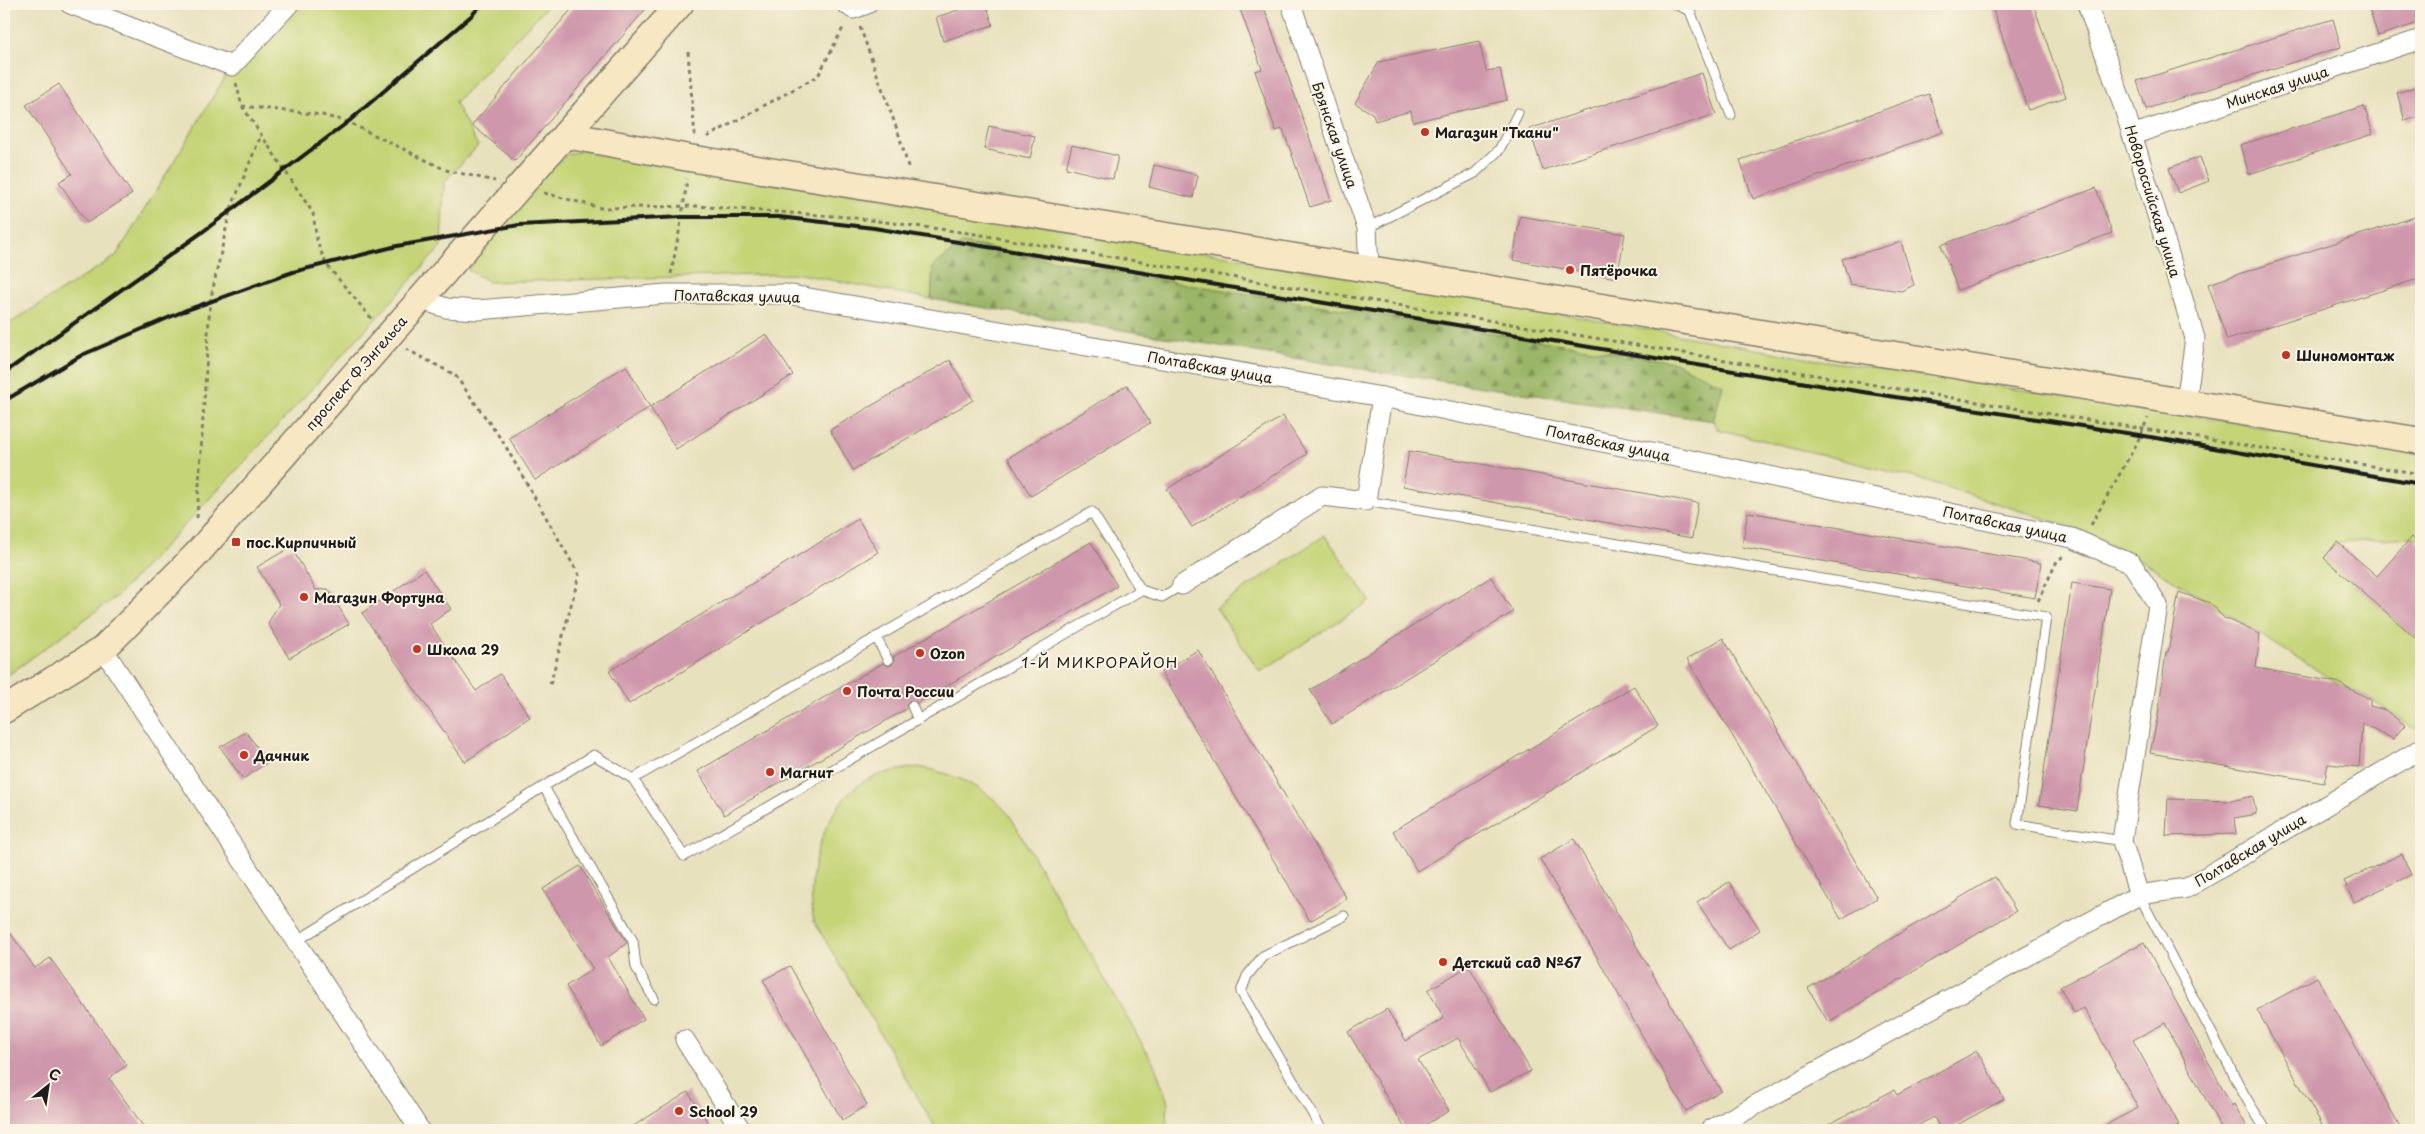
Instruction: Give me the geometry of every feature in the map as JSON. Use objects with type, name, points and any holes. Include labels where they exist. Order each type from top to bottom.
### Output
[{"type":"street","points":[[70,4],[232,66],[289,4]]},
{"type":"street","name":"проспект Ф.Энгельса","points":[[4,710],[103,650],[194,556],[680,4]]},
{"type":"street","name":"Брянская улица","points":[[1291,4],[1367,228],[1368,269]]},
{"type":"street","name":"Новороссийская улица","points":[[2087,4],[2132,135],[2195,338],[2186,403]]},
{"type":"street","name":"Минская улица","points":[[2132,135],[2421,39]]},
{"type":"street","points":[[566,135],[692,150],[915,194],[2421,441]]},
{"type":"street","name":"Полтавская улица","points":[[420,299],[446,308],[478,310],[666,294],[786,294],[1382,397],[2062,536],[2081,542],[2132,564],[2158,605],[2122,841],[2139,895],[2187,888],[2421,749]]},
{"type":"street","points":[[1182,585],[1322,496],[1366,502],[1382,397]]},
{"type":"street","points":[[103,650],[420,1130]]},
{"type":"street","points":[[1710,1130],[2139,895]]},
{"type":"street","points":[[685,1040],[741,1130]]},
{"type":"lane","points":[[1675,4],[1690,10],[1731,115]]},
{"type":"lane","points":[[1367,228],[1474,173],[1499,150],[1518,113]]},
{"type":"lane","points":[[1366,502],[2046,617],[2017,824],[2122,841]]},
{"type":"lane","points":[[634,779],[1092,512],[1141,590],[1162,597],[1182,585]]},
{"type":"lane","points":[[296,942],[594,755],[634,779],[684,856],[1141,590]]},
{"type":"lane","points":[[876,637],[888,660]]},
{"type":"lane","points":[[912,706],[918,720]]},
{"type":"lane","points":[[544,786],[632,941],[636,967],[654,999]]},
{"type":"lane","points":[[2139,895],[2246,1098],[2266,1130]]},
{"type":"lane","points":[[1322,1130],[1241,992],[1247,976],[1263,956],[1344,916]]},
{"type":"path","points":[[692,150],[818,76],[855,5]]},
{"type":"path","points":[[855,5],[899,135],[915,194]]},
{"type":"path","points":[[666,294],[684,206],[692,150],[688,52]]},
{"type":"path","points":[[232,66],[242,106],[313,213],[317,242],[326,264],[387,337],[455,375],[503,442],[579,575],[550,685]]},
{"type":"path","points":[[242,106],[322,115],[348,122],[446,170],[601,208],[684,206],[847,217],[970,233],[2421,474]]},
{"type":"path","points":[[194,556],[210,302],[230,211],[262,135]]},
{"type":"path","points":[[2035,608],[2057,561],[2081,542],[2136,445],[2158,398]]},
{"type":"green space","points":[[288,4],[549,4],[455,103],[478,146],[444,182],[441,247],[252,454],[117,596],[4,678],[4,327],[116,256],[232,66]]},
{"type":"green space","points":[[589,149],[1423,289],[1806,358],[2158,410],[2421,454],[2421,539],[2412,537],[2337,542],[2325,558],[2421,643],[2421,725],[2415,729],[2370,699],[2336,682],[2141,560],[2080,530],[1924,480],[1717,429],[1713,421],[1723,385],[1674,362],[1160,280],[962,243],[933,267],[931,299],[800,274],[489,282],[468,270],[483,242],[538,179],[568,154]]},
{"type":"green space","points":[[962,243],[1160,280],[1674,362],[1723,385],[1713,421],[1367,370],[931,299],[933,267]]},
{"type":"green space","points":[[1325,535],[1370,601],[1260,672],[1216,608]]},
{"type":"green space","points":[[918,767],[957,777],[969,783],[991,797],[1010,816],[1155,1066],[1168,1102],[1166,1130],[937,1130],[814,921],[812,904],[814,867],[818,848],[833,814],[844,799],[856,787],[870,778],[902,769]]},
{"type":"building","points":[[576,4],[650,4],[515,161],[472,125]]},
{"type":"building","points":[[978,4],[986,4],[993,25],[943,41],[936,17]]},
{"type":"building","points":[[1238,4],[1263,4],[1331,200],[1310,207],[1283,129],[1276,131],[1255,71],[1262,69]]},
{"type":"building","points":[[1991,4],[2033,4],[2066,97],[2028,110]]},
{"type":"building","points":[[2382,4],[2421,4],[2421,22],[2378,36],[2369,8]]},
{"type":"building","points":[[2333,19],[2341,47],[2146,109],[2137,81]]},
{"type":"building","points":[[1479,41],[1486,71],[1500,69],[1507,100],[1413,122],[1411,111],[1375,121],[1373,114],[1355,103],[1379,62]]},
{"type":"building","points":[[1702,73],[1716,114],[1543,170],[1529,129]]},
{"type":"building","points":[[59,84],[132,194],[87,223],[59,182],[72,174],[26,105]]},
{"type":"building","points":[[2421,85],[2421,116],[2405,121],[2397,93]]},
{"type":"building","points":[[1929,94],[1943,132],[1753,199],[1740,160]]},
{"type":"building","points":[[2364,106],[2373,134],[2249,174],[2240,145]]},
{"type":"building","points":[[989,126],[1035,136],[1030,159],[984,149]]},
{"type":"building","points":[[1072,145],[1118,156],[1113,179],[1066,168]]},
{"type":"building","points":[[2200,157],[2209,181],[2178,193],[2169,168]]},
{"type":"building","points":[[1154,165],[1198,175],[1193,198],[1149,187]]},
{"type":"building","points":[[2096,188],[2112,233],[1958,290],[1941,245]]},
{"type":"building","points":[[2421,215],[2421,278],[2227,340],[2208,284]]},
{"type":"building","points":[[1520,216],[1625,234],[1617,278],[1513,260]]},
{"type":"building","points":[[1901,242],[1914,285],[1901,291],[1850,284],[1842,259]]},
{"type":"building","points":[[766,334],[793,375],[676,449],[650,407]]},
{"type":"building","points":[[950,360],[973,400],[853,470],[830,430]]},
{"type":"building","points":[[626,366],[650,407],[535,480],[509,438]]},
{"type":"building","points":[[1127,385],[1150,423],[1031,496],[1008,458]]},
{"type":"building","points":[[1283,416],[1307,454],[1192,527],[1167,489]]},
{"type":"building","points":[[1409,451],[1698,503],[1692,538],[1403,486]]},
{"type":"building","points":[[1748,512],[2041,563],[2035,598],[1742,547]]},
{"type":"building","points":[[858,519],[878,552],[629,704],[609,671]]},
{"type":"building","points":[[2412,537],[2421,546],[2421,643],[2324,558],[2337,542],[2377,576]]},
{"type":"building","points":[[1091,542],[1117,586],[917,703],[909,700],[906,709],[724,815],[698,771],[883,663],[887,666],[891,665],[894,661],[893,657]]},
{"type":"building","name":"Магазин Фортуна","points":[[291,547],[316,590],[328,589],[349,624],[289,658],[268,623],[279,604],[257,567]]},
{"type":"building","name":"Школа 29","points":[[424,570],[451,609],[430,624],[476,691],[500,674],[530,717],[465,762],[362,613]]},
{"type":"building","points":[[1491,577],[1513,612],[1332,724],[1310,690]]},
{"type":"building","points":[[2072,583],[2110,589],[2077,811],[2039,805]]},
{"type":"building","points":[[2179,592],[2210,603],[2224,618],[2260,634],[2256,668],[2336,682],[2370,699],[2370,706],[2385,710],[2405,725],[2393,739],[2362,723],[2359,767],[2328,764],[2324,783],[2150,753],[2158,716],[2166,652],[2168,652]]},
{"type":"building","points":[[1723,638],[1877,898],[1841,919],[1687,659]]},
{"type":"building","points":[[1198,650],[1347,899],[1310,921],[1161,672]]},
{"type":"building","points":[[1634,686],[1658,726],[1417,871],[1393,831]]},
{"type":"building","name":"Дачник","points":[[246,732],[268,762],[243,779],[220,747]]},
{"type":"building","points":[[2253,796],[2256,814],[2234,818],[2236,834],[2166,836],[2168,799],[2231,801]]},
{"type":"building","points":[[1574,839],[1721,1091],[1686,1111],[1540,859]]},
{"type":"building","points":[[2402,854],[2411,875],[2354,902],[2344,881]]},
{"type":"building","points":[[580,866],[627,943],[608,957],[644,1019],[601,1046],[566,986],[593,969],[543,889]]},
{"type":"building","points":[[1995,877],[2016,911],[1828,1022],[1808,988]]},
{"type":"building","points":[[1729,882],[1760,930],[1729,950],[1697,902]]},
{"type":"building","points":[[4,924],[35,968],[50,958],[127,1065],[109,1078],[146,1130],[4,1130]]},
{"type":"building","points":[[2144,942],[2232,1106],[2234,1104],[2249,1130],[2222,1130],[2165,1023],[2133,1040],[2179,1125],[2168,1130],[2096,1130],[2138,1108],[2084,1008],[2074,1013],[2060,987]]},
{"type":"building","points":[[790,966],[867,1105],[842,1120],[763,980]]},
{"type":"building","points":[[1469,966],[1531,1071],[1490,1092],[1458,1038],[1418,1060],[1449,1111],[1416,1130],[1406,1130],[1348,1032],[1387,1009],[1406,1041],[1444,1018],[1428,990]]},
{"type":"building","points":[[2317,977],[2402,1130],[2325,1130],[2257,1010]]},
{"type":"building","points":[[1977,1051],[2004,1099],[1948,1130],[1941,1130],[1934,1117],[1909,1130],[1818,1130],[1894,1090],[1897,1095]]},
{"type":"building","name":"School 29","points":[[688,1092],[713,1130],[627,1130]]},
{"type":"railway","points":[[4,373],[201,233],[348,122],[471,16],[482,4]]},
{"type":"railway","points":[[4,401],[82,355],[184,311],[293,272],[397,246],[519,225],[682,217],[779,217],[874,228],[1812,384],[2139,435],[2421,484]]},
{"type":"place","name":"Магазин \"Ткани\"","points":[[1425,132]]},
{"type":"place","name":"Пятёрочка","points":[[1570,270]]},
{"type":"place","name":"Шиномонтаж","points":[[2286,355]]},
{"type":"place","name":"пос.Кирпичный","points":[[236,542]]},
{"type":"place","name":"Магазин Фортуна","points":[[304,597]]},
{"type":"place","name":"Школа 29","points":[[417,649]]},
{"type":"place","name":"Ozon","points":[[920,653]]},
{"type":"place","name":"Почта России","points":[[847,691]]},
{"type":"place","name":"Дачник","points":[[244,755]]},
{"type":"place","name":"Магнит","points":[[770,772]]},
{"type":"place","name":"Детский сад №67","points":[[1443,962]]},
{"type":"place","name":"School 29","points":[[679,1111]]},
{"type":"district","name":"1-Й МИКРОРАЙОН","points":[[1100,661]]}]
